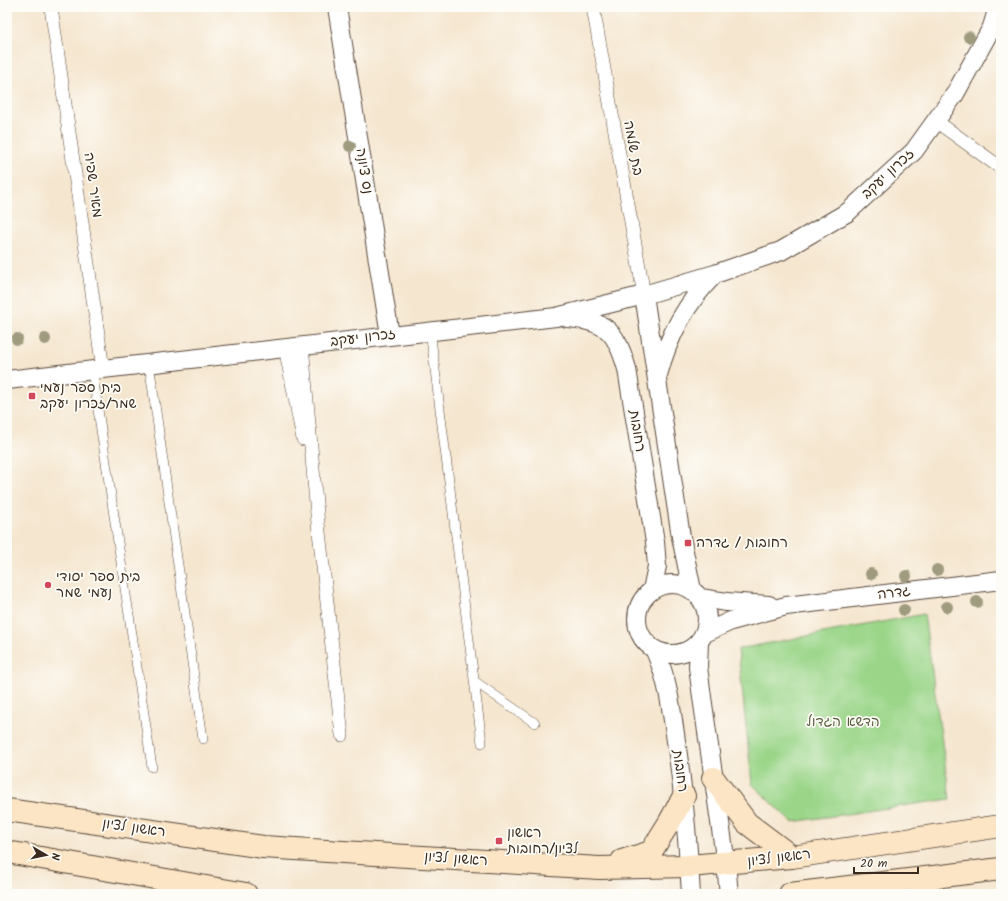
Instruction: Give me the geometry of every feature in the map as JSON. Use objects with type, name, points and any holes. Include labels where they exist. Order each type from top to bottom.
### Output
[{"type":"main road","points":[[713,778],[747,823],[792,857]]},
{"type":"main road","points":[[599,868],[651,852],[684,796]]},
{"type":"main road","name":"ראשון לציון","points":[[7,810],[263,847],[599,868],[726,864],[792,857],[1001,826]]},
{"type":"main road","points":[[7,852],[246,894]]},
{"type":"main road","points":[[790,894],[1001,869]]},
{"type":"street","name":"מאיר שפיה","points":[[51,7],[98,369]]},
{"type":"street","name":"נס ציונה","points":[[337,7],[390,335]]},
{"type":"street","name":"בת שלמה","points":[[593,7],[644,295]]},
{"type":"street","name":"זכרון יעקב","points":[[7,380],[430,330],[556,317],[644,295],[715,274],[781,251],[848,212],[914,151],[955,94],[992,27],[998,7]]},
{"type":"street","points":[[936,120],[1001,168]]},
{"type":"street","name":"זכרון יעקב","points":[[657,380],[663,356],[682,317],[697,291],[715,274]]},
{"type":"street","name":"רחובות","points":[[644,295],[681,537],[696,594]]},
{"type":"street","name":"רחובות","points":[[556,317],[586,319],[596,323],[610,332],[620,346],[627,369],[653,524],[656,566],[652,590]]},
{"type":"street","points":[[294,346],[307,460],[317,514]]},
{"type":"street","points":[[294,346],[317,514],[342,735]]},
{"type":"street","name":"גדרה","points":[[702,638],[731,621],[786,606],[1001,580]]},
{"type":"street","points":[[702,638],[689,651],[678,655],[666,655],[655,651],[646,644],[640,634],[637,624],[637,612],[641,602],[652,590],[668,584],[681,584],[696,594],[706,609],[708,621],[702,638],[698,667],[729,894]]},
{"type":"street","name":"גדרה","points":[[696,594],[727,602],[786,606]]},
{"type":"street","name":"רחובות","points":[[655,651],[664,672],[669,692],[684,796],[691,894]]},
{"type":"lane","points":[[430,330],[482,743]]},
{"type":"lane","points":[[149,363],[203,739]]},
{"type":"lane","points":[[98,369],[152,768]]},
{"type":"lane","points":[[474,681],[535,723]]},
{"type":"green space","name":"הדשא הגדול","points":[[924,614],[950,799],[792,822],[752,784],[738,649]]},
{"type":"place","name":"בית ספר נעמי שמר/זכרון יעקב","points":[[32,396]]},
{"type":"place","name":"רחובות / גדרה","points":[[688,543]]},
{"type":"place","name":"בית ספר יסודי נעמי שמר","points":[[48,585]]},
{"type":"place","name":"ראשון לציון/רחובות","points":[[499,841]]}]
